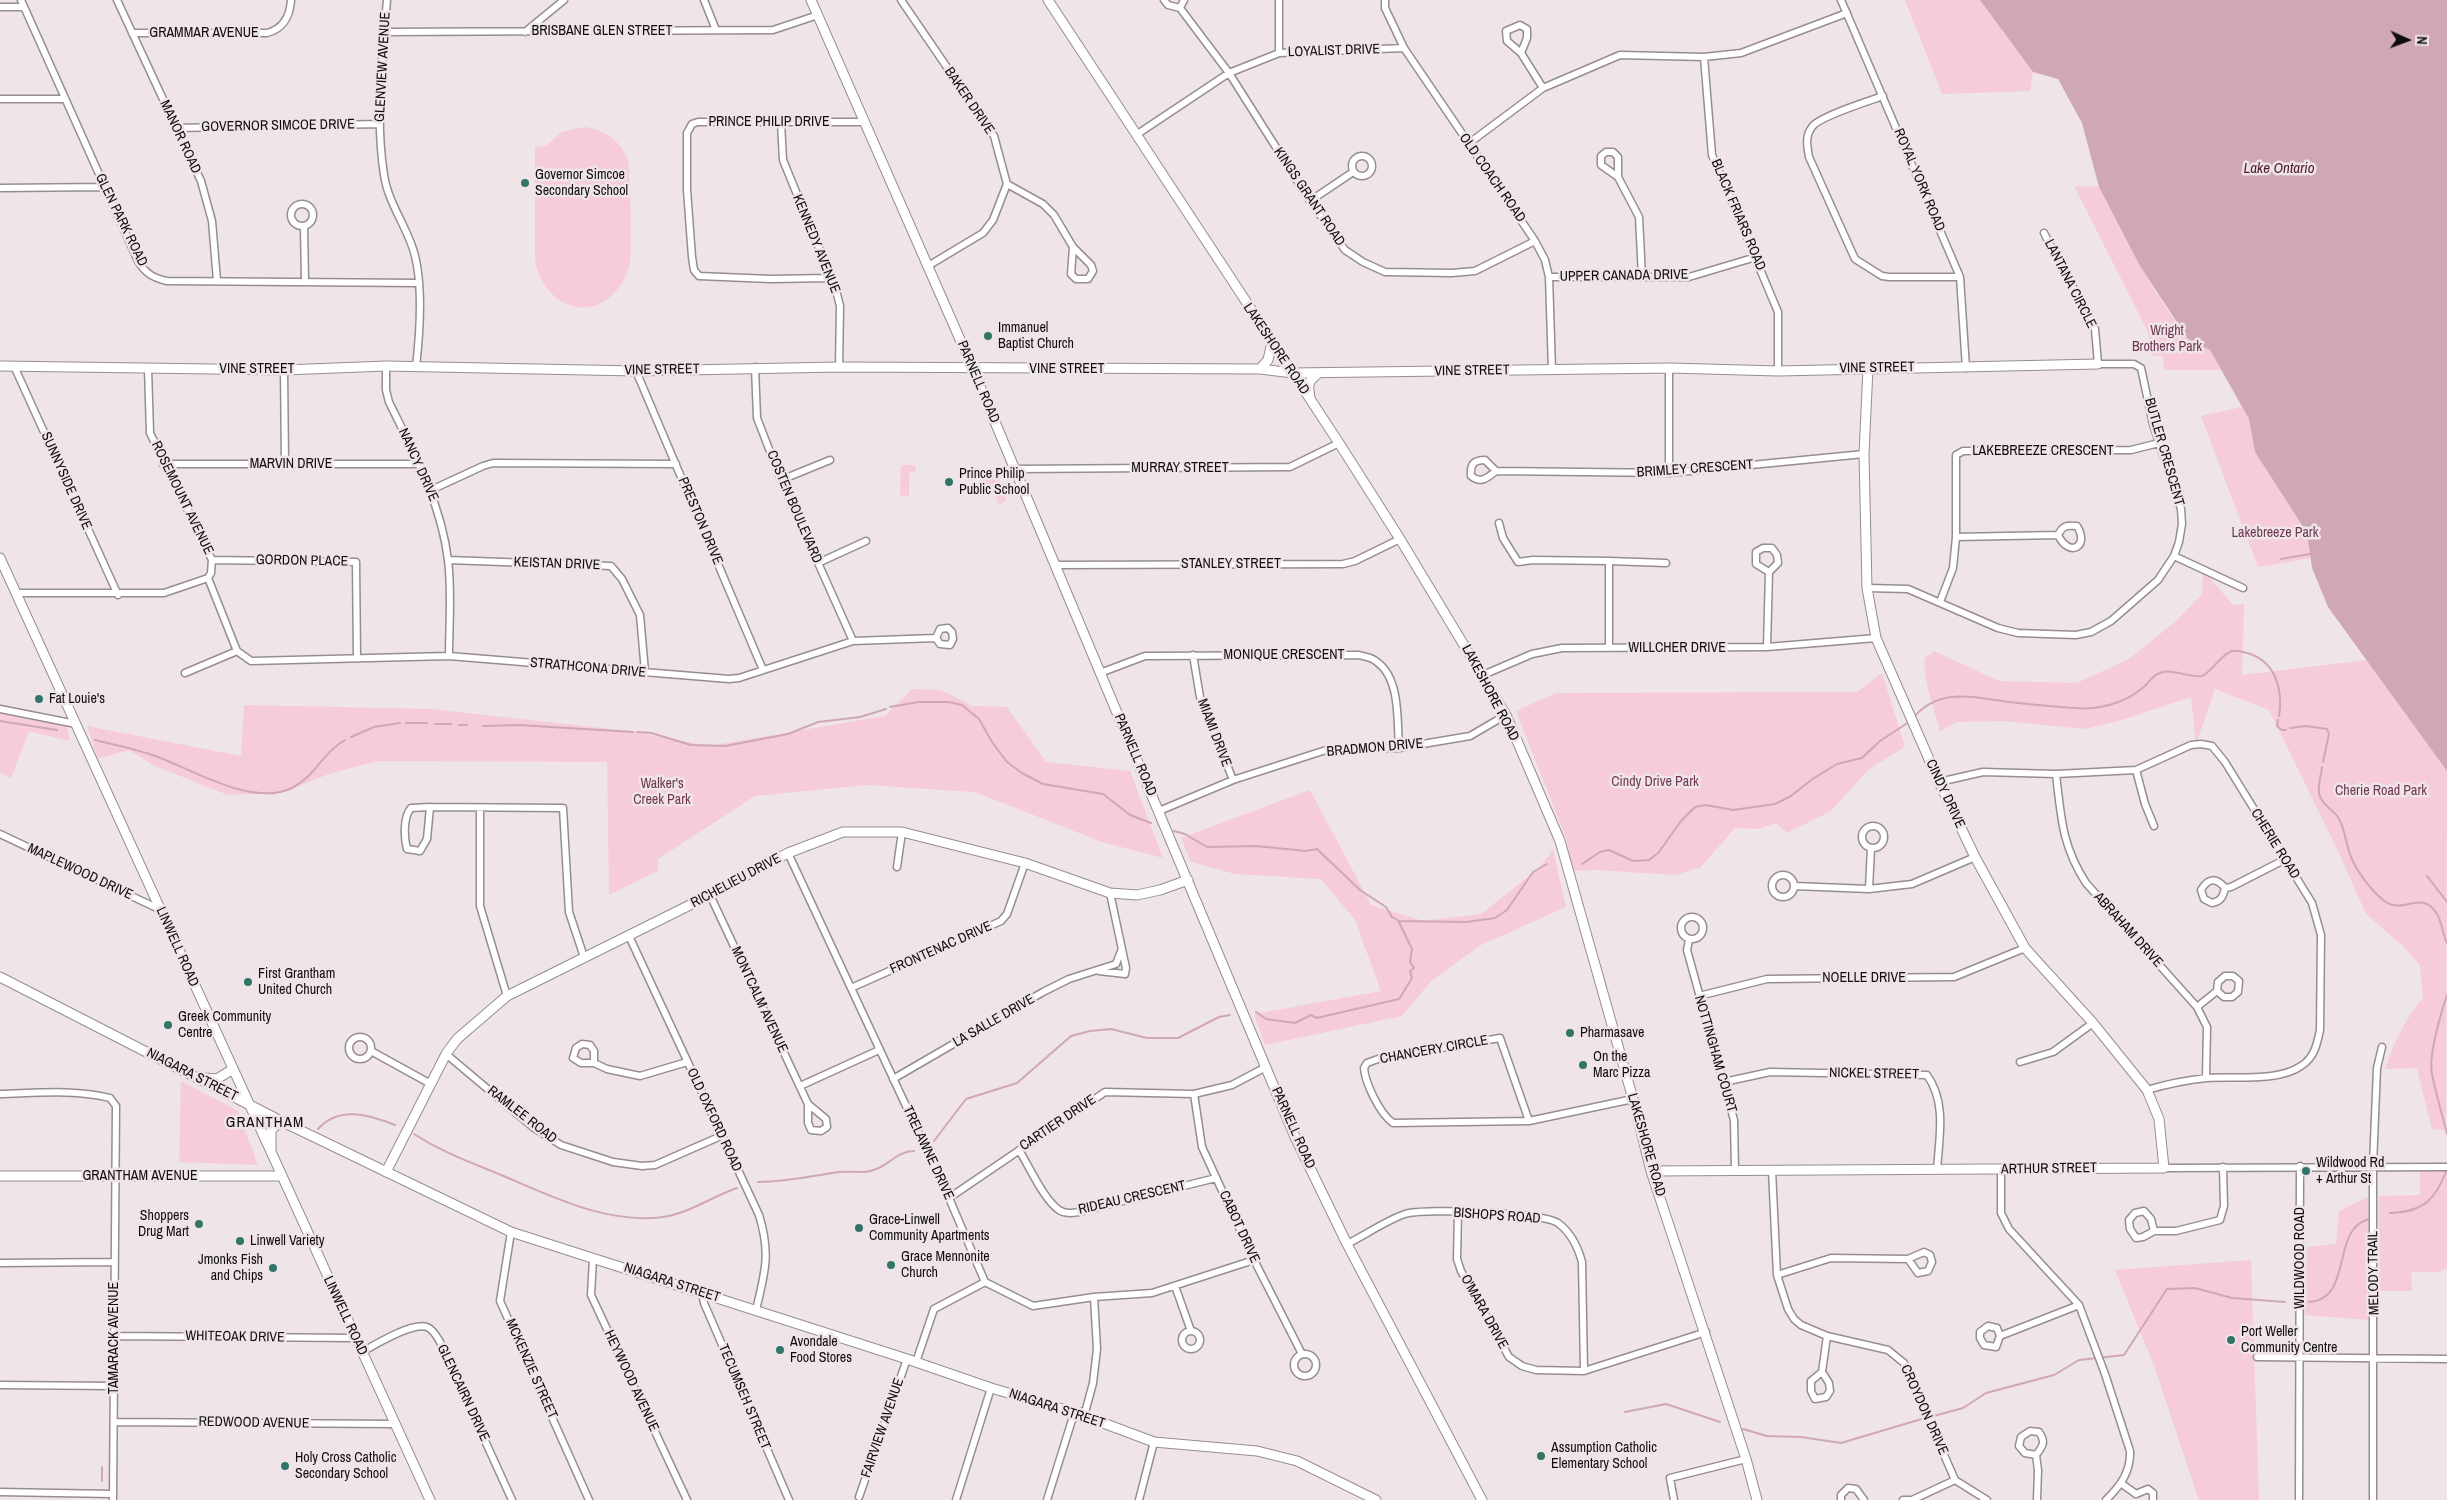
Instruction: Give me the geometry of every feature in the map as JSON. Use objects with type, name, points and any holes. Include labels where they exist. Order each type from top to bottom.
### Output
[{"type":"street","name":"MANOR ROAD","points":[[117,0],[201,181],[215,243],[217,281]]},
{"type":"street","name":"GRAMMAR AVENUE","points":[[132,33],[267,33],[276,31],[288,18],[291,0]]},
{"type":"street","name":"GLENVIEW AVENUE","points":[[387,0],[380,94],[384,176],[397,214],[413,249],[418,283],[420,320],[416,367]]},
{"type":"street","points":[[525,32],[564,0]]},
{"type":"street","points":[[704,0],[716,30]]},
{"type":"street","name":"PARNELL ROAD","points":[[811,0],[928,266],[1056,565],[1295,1137],[1347,1244],[1482,1500]]},
{"type":"street","name":"BAKER DRIVE","points":[[901,0],[994,136],[1007,184]]},
{"type":"street","name":"LAKESHORE ROAD","points":[[1048,0],[1400,539],[1506,716],[1560,841],[1633,1099],[1651,1171],[1706,1332],[1746,1458],[1757,1500]]},
{"type":"street","points":[[1164,0],[1168,5],[1180,8],[1184,0]]},
{"type":"street","points":[[1279,0],[1279,53]]},
{"type":"street","name":"OLD COACH ROAD","points":[[1385,0],[1385,8],[1404,48],[1536,241],[1545,260],[1549,277],[1552,370]]},
{"type":"street","name":"ROYAL YORK ROAD","points":[[1841,0],[1960,277],[1966,368]]},
{"type":"street","points":[[0,7],[22,3]]},
{"type":"street","name":"GLEN PARK ROAD","points":[[22,3],[143,270],[155,279],[167,281],[418,283]]},
{"type":"street","name":"KINGS GRANT ROAD","points":[[1180,8],[1228,73],[1310,201],[1345,250],[1363,262],[1385,272],[1452,274],[1475,271],[1536,241]]},
{"type":"street","points":[[1468,144],[1543,88],[1620,55],[1704,57],[1741,53],[1846,13]]},
{"type":"street","name":"BRISBANE GLEN STREET","points":[[384,32],[780,29],[818,15]]},
{"type":"street","name":"LOYALIST DRIVE","points":[[1136,135],[1228,73],[1279,53],[1404,48]]},
{"type":"street","points":[[1521,53],[1543,88]]},
{"type":"street","name":"BLACK FRIARS ROAD","points":[[1704,57],[1712,155],[1778,312],[1778,370]]},
{"type":"street","points":[[1883,96],[1817,121],[1808,136],[1809,157],[1855,259],[1882,276],[1960,277]]},
{"type":"street","points":[[0,99],[65,99]]},
{"type":"street","name":"PRINCE PHILIP DRIVE","points":[[830,278],[708,278],[699,276],[694,270],[686,190],[686,133],[688,128],[698,122],[864,122]]},
{"type":"street","name":"KENNEDY AVENUE","points":[[781,123],[783,160],[840,306],[840,367]]},
{"type":"street","name":"GOVERNOR SIMCOE DRIVE","points":[[176,128],[380,124]]},
{"type":"street","points":[[1310,201],[1354,172]]},
{"type":"street","points":[[1618,177],[1638,217],[1642,277]]},
{"type":"street","points":[[928,266],[983,233],[993,220],[1007,184],[1043,204],[1054,215],[1073,247],[1091,264],[1092,271],[1088,279],[1076,279],[1071,274],[1073,247]]},
{"type":"street","points":[[0,188],[104,187]]},
{"type":"street","points":[[304,226],[305,281]]},
{"type":"street","name":"LANTANA CIRCLE","points":[[2044,233],[2096,329],[2098,364]]},
{"type":"street","name":"UPPER CANADA DRIVE","points":[[1549,277],[1689,277],[1756,257]]},
{"type":"street","points":[[1260,369],[1268,360],[1272,342]]},
{"type":"street","name":"VINE STREET","points":[[0,366],[284,370],[386,366],[636,371],[840,367],[1260,369],[1293,373],[1320,373],[1669,368],[1778,370],[1966,368],[2134,364]]},
{"type":"street","name":"BUTLER CRESCENT","points":[[1867,588],[1908,589],[1998,628],[2018,632],[2084,633],[2111,621],[2158,580],[2174,556],[2182,524],[2181,509],[2159,443],[2141,368],[2134,364]]},
{"type":"street","name":"SUNNYSIDE DRIVE","points":[[14,366],[118,595]]},
{"type":"street","name":"NANCY DRIVE","points":[[386,366],[386,390],[389,402],[431,490],[448,560],[450,656]]},
{"type":"street","name":"ROSEMOUNT AVENUE","points":[[148,368],[150,433],[163,464],[212,560],[211,573],[208,578]]},
{"type":"street","name":"COSTEN BOULEVARD","points":[[755,368],[757,418],[781,480],[852,641]]},
{"type":"street","points":[[1669,368],[1669,473]]},
{"type":"street","name":"CINDY DRIVE","points":[[1868,368],[1864,454],[1867,588],[1876,638],[1939,782],[1975,857],[2025,948],[2093,1023],[2147,1090],[2159,1120],[2164,1168]]},
{"type":"street","points":[[284,370],[285,463]]},
{"type":"street","name":"PRESTON DRIVE","points":[[636,371],[763,670]]},
{"type":"street","points":[[1311,401],[1308,386],[1310,379],[1320,373]]},
{"type":"street","name":"MURRAY STREET","points":[[1015,469],[1290,467],[1338,443]]},
{"type":"street","name":"LAKEBREEZE CRESCENT","points":[[1940,602],[1953,568],[1956,537],[1956,456],[1963,451],[2131,450],[2159,443]]},
{"type":"street","name":"BRIMLEY CRESCENT","points":[[1496,471],[1669,473],[1864,454]]},
{"type":"street","points":[[781,480],[830,460]]},
{"type":"street","points":[[431,490],[493,463],[676,464]]},
{"type":"street","name":"MARVIN DRIVE","points":[[163,464],[419,464]]},
{"type":"street","points":[[1499,523],[1503,538],[1518,562],[1533,560],[1609,560],[1666,563]]},
{"type":"street","points":[[1956,537],[2058,535]]},
{"type":"street","name":"STANLEY STREET","points":[[1056,565],[1343,564],[1355,561],[1400,539]]},
{"type":"street","points":[[818,563],[866,541]]},
{"type":"street","points":[[2174,556],[2243,588]]},
{"type":"street","name":"LINWELL ROAD","points":[[0,558],[247,1103],[430,1500]]},
{"type":"street","name":"GORDON PLACE","points":[[212,560],[356,562],[357,658]]},
{"type":"street","name":"KEISTAN DRIVE","points":[[448,560],[611,566],[622,579],[640,615],[645,672]]},
{"type":"street","points":[[1609,560],[1609,648]]},
{"type":"street","points":[[1767,647],[1769,572]]},
{"type":"street","points":[[16,593],[118,595],[164,593],[208,578],[237,651],[185,673]]},
{"type":"street","name":"STRATHCONA DRIVE","points":[[237,651],[251,661],[450,656],[729,679],[739,678],[852,641],[936,638]]},
{"type":"street","name":"WILLCHER DRIVE","points":[[1483,675],[1532,654],[1562,648],[1767,647],[1876,638]]},
{"type":"street","name":"MIAMI DRIVE","points":[[1193,655],[1200,697],[1233,780]]},
{"type":"street","name":"MONIQUE CRESCENT","points":[[1100,673],[1145,656],[1359,655],[1371,658],[1379,662],[1394,690],[1399,748]]},
{"type":"street","points":[[0,709],[76,724]]},
{"type":"street","name":"BRADMON DRIVE","points":[[1159,811],[1233,780],[1326,750],[1399,748],[1470,736],[1506,716]]},
{"type":"street","name":"CHERIE ROAD","points":[[1939,782],[1983,772],[2056,774],[2136,770],[2191,745],[2201,744],[2212,746],[2225,762],[2312,903],[2321,935],[2320,1030],[2317,1044],[2312,1056],[2302,1066],[2285,1075],[2206,1078],[2170,1083],[2147,1090]]},
{"type":"street","points":[[2136,770],[2145,804],[2154,826]]},
{"type":"street","name":"ABRAHAM DRIVE","points":[[2056,774],[2063,831],[2069,852],[2086,883],[2197,1007],[2207,1027],[2206,1078]]},
{"type":"street","points":[[430,807],[426,844],[420,851],[407,849],[407,812],[411,808],[430,807],[563,808],[569,912],[584,957]]},
{"type":"street","points":[[480,808],[480,906],[507,996]]},
{"type":"street","name":"RICHELIEU DRIVE","points":[[386,1172],[446,1054],[457,1039],[507,996],[710,895],[788,853],[843,832],[902,832],[1025,863],[1110,893],[1137,895],[1160,890],[1188,880]]},
{"type":"street","points":[[897,868],[902,832]]},
{"type":"street","name":"MAPLEWOOD DRIVE","points":[[0,834],[161,910]]},
{"type":"street","points":[[1869,888],[1871,848]]},
{"type":"street","name":"TRELAWNE DRIVE","points":[[788,853],[949,1198],[985,1282]]},
{"type":"street","points":[[1794,886],[1869,888],[1912,884],[1975,857]]},
{"type":"street","points":[[2225,888],[2284,860]]},
{"type":"street","name":"FRONTENAC DRIVE","points":[[851,988],[1001,921],[1007,914],[1025,863]]},
{"type":"street","name":"LA SALLE DRIVE","points":[[1098,971],[1125,974],[1126,968],[1110,893]]},
{"type":"street","name":"MONTCALM AVENUE","points":[[710,895],[808,1104]]},
{"type":"street","name":"OLD OXFORD ROAD","points":[[629,936],[759,1215],[766,1238],[767,1260],[756,1310]]},
{"type":"street","name":"NOTTINGHAM COURT","points":[[1689,940],[1687,950],[1734,1120],[1735,1170]]},
{"type":"street","name":"NOELLE DRIVE","points":[[1699,996],[1767,979],[1954,977],[2025,948]]},
{"type":"street","name":"LA SALLE DRIVE","points":[[893,1079],[1043,992],[1069,979],[1116,964],[1121,951]]},
{"type":"street","name":"NIAGARA STREET","points":[[0,977],[281,1121],[511,1232],[907,1359],[991,1388],[1079,1414],[1154,1442],[1257,1451],[1278,1455],[1297,1461],[1376,1500]]},
{"type":"street","points":[[2197,1007],[2217,991]]},
{"type":"street","points":[[2020,1062],[2053,1052],[2093,1023]]},
{"type":"street","name":"CHANCERY CIRCLE","points":[[1528,1122],[1500,1038],[1378,1059],[1367,1064],[1364,1068],[1385,1118],[1392,1123],[1528,1122],[1633,1099]]},
{"type":"street","name":"MELODY TRAIL","points":[[2373,1500],[2375,1359],[2372,1165],[2377,1068],[2382,1047]]},
{"type":"street","points":[[800,1086],[879,1050]]},
{"type":"street","points":[[371,1051],[430,1083]]},
{"type":"street","name":"RAMLEE ROAD","points":[[446,1054],[534,1128],[561,1145],[613,1162],[642,1166],[655,1165],[721,1136]]},
{"type":"street","points":[[594,1064],[607,1069],[640,1076],[687,1062]]},
{"type":"street","name":"CARTIER DRIVE","points":[[949,1198],[1105,1092],[1194,1094],[1232,1085],[1266,1068]]},
{"type":"street","points":[[198,1078],[217,1079],[233,1069]]},
{"type":"street","name":"NICKEL STREET","points":[[1724,1082],[1770,1072],[1927,1076],[1935,1087],[1940,1103],[1937,1170]]},
{"type":"street","name":"TAMARACK AVENUE","points":[[0,1094],[67,1092],[110,1098],[116,1106],[113,1497]]},
{"type":"street","name":"CABOT DRIVE","points":[[1194,1094],[1202,1147],[1254,1260],[1302,1354]]},
{"type":"street","points":[[273,1158],[271,1130],[281,1121]]},
{"type":"street","name":"RIDEAU CRESCENT","points":[[1019,1150],[1052,1204],[1061,1211],[1068,1213],[1079,1212],[1216,1178]]},
{"type":"street","name":"ARTHUR STREET","points":[[1651,1171],[2372,1165],[2445,1167]]},
{"type":"street","name":"WILDWOOD ROAD","points":[[2299,1500],[2300,1166]]},
{"type":"street","points":[[2154,1231],[2151,1220],[2144,1211],[2135,1213],[2129,1220],[2130,1229],[2136,1238],[2144,1237],[2154,1231],[2176,1232],[2220,1220],[2224,1206],[2223,1167]]},
{"type":"street","points":[[2001,1169],[2001,1213],[2009,1229],[2079,1305],[2098,1353],[2130,1451],[2130,1461],[2122,1484],[2106,1500]]},
{"type":"street","name":"CROYDON DRIVE","points":[[1772,1170],[1777,1275],[1788,1309],[1794,1320],[1827,1336],[1888,1350],[1904,1363],[1955,1480]]},
{"type":"street","name":"GRANTHAM AVENUE","points":[[0,1176],[281,1176]]},
{"type":"street","name":"BISHOPS ROAD","points":[[1347,1244],[1406,1214],[1458,1212],[1538,1216],[1557,1222],[1579,1249],[1582,1262],[1584,1370]]},
{"type":"street","name":"O'MARA DRIVE","points":[[1458,1212],[1457,1259],[1461,1271],[1509,1357],[1522,1366],[1536,1370],[1584,1370],[1706,1332]]},
{"type":"street","name":"MCKENZIE STREET","points":[[511,1232],[500,1300],[589,1500]]},
{"type":"street","name":"HEYWOOD AVENUE","points":[[593,1258],[591,1295],[687,1500]]},
{"type":"street","points":[[1777,1275],[1831,1258],[1908,1259]]},
{"type":"street","points":[[916,1362],[934,1309],[985,1282],[1033,1306],[1094,1297],[1143,1294],[1175,1286],[1254,1260]]},
{"type":"street","points":[[0,1263],[114,1262]]},
{"type":"street","points":[[1175,1286],[1191,1332]]},
{"type":"street","name":"TECUMSEH STREET","points":[[702,1293],[704,1302],[789,1500]]},
{"type":"street","points":[[1047,1500],[1072,1420],[1086,1410],[1094,1383],[1097,1349],[1094,1297]]},
{"type":"street","points":[[2000,1336],[2079,1305]]},
{"type":"street","name":"GLENCAIRN DRIVE","points":[[362,1352],[413,1327],[426,1326],[431,1329],[440,1342],[512,1500]]},
{"type":"street","name":"WHITEOAK DRIVE","points":[[114,1336],[355,1338]]},
{"type":"street","points":[[1822,1372],[1827,1336]]},
{"type":"street","points":[[2257,1357],[2300,1359],[2447,1359]]},
{"type":"street","name":"FAIRVIEW AVENUE","points":[[859,1497],[907,1359]]},
{"type":"street","points":[[0,1385],[114,1386]]},
{"type":"street","points":[[956,1500],[991,1388]]},
{"type":"street","name":"REDWOOD AVENUE","points":[[114,1422],[394,1424]]},
{"type":"street","points":[[1139,1500],[1154,1442]]},
{"type":"street","points":[[2036,1454],[2038,1470],[2036,1500]]},
{"type":"street","points":[[1674,1500],[1670,1478],[1746,1458]]},
{"type":"street","points":[[1903,1500],[1912,1500],[1955,1480],[1987,1500]]},
{"type":"street","points":[[2122,1484],[2136,1497],[2148,1489],[2154,1493],[2154,1500]]},
{"type":"street","points":[[1841,1500],[1841,1494],[1848,1488],[1856,1489],[1864,1500]]},
{"type":"street","points":[[0,1492],[113,1497]]},
{"type":"green space","points":[[1905,0],[1980,0],[2033,72],[2030,91],[1942,94]]},
{"type":"green space","points":[[585,127],[593,128],[611,137],[628,160],[631,256],[630,265],[620,286],[608,298],[595,305],[582,307],[569,305],[558,299],[547,289],[535,261],[535,147],[546,146],[561,132]]},
{"type":"green space","name":"Wright Brothers Park","points":[[2074,186],[2099,187],[2140,266],[2164,305],[2188,339],[2210,350],[2221,370],[2164,370],[2163,356],[2153,356],[2147,330]]},
{"type":"green space","name":"Lakebreeze Park","points":[[2242,407],[2249,419],[2255,452],[2307,533],[2311,558],[2258,567],[2201,416]]},
{"type":"green space","points":[[903,465],[914,465],[916,467],[915,472],[909,473],[909,496],[900,495],[901,467]]},
{"type":"green space","points":[[997,474],[1007,501],[999,504],[994,492],[988,494],[983,479]]},
{"type":"green space","name":"Cherie Road Park","points":[[2203,570],[2233,605],[2244,604],[2242,675],[2367,660],[2447,771],[2446,1130],[2432,1129],[2417,1068],[2385,1069],[2401,1032],[2423,997],[2420,965],[2403,946],[2366,914],[2339,853],[2269,710],[2215,689],[2196,744],[2191,697],[2122,720],[2084,729],[2003,721],[1956,722],[1940,731],[1927,685],[1925,667],[1925,658],[1934,651],[1999,681],[2077,683],[2129,659],[2175,622],[2202,594]]},
{"type":"green space","name":"Cindy Drive Park","points":[[1882,673],[1905,747],[1869,769],[1831,811],[1787,833],[1776,823],[1758,829],[1735,828],[1701,867],[1676,875],[1596,870],[1575,871],[1571,865],[1566,838],[1516,711],[1556,693],[1857,692]]},
{"type":"green space","name":"Walker's Creek Park","points":[[912,689],[941,690],[972,706],[1007,707],[1046,762],[1130,771],[1163,858],[1102,842],[975,792],[866,785],[755,796],[658,859],[658,871],[609,895],[607,762],[377,761],[329,774],[280,793],[228,795],[153,765],[129,750],[98,759],[87,726],[241,756],[244,705],[431,709],[628,731],[709,746],[885,716]]},
{"type":"green space","points":[[0,707],[51,716],[66,724],[70,741],[29,731],[11,778],[0,772]]},
{"type":"green space","points":[[1310,790],[1371,905],[1423,921],[1481,914],[1539,868],[1553,850],[1566,907],[1481,945],[1431,981],[1402,1016],[1265,1045],[1254,1014],[1381,991],[1355,920],[1321,879],[1235,874],[1191,862],[1181,838]]},
{"type":"green space","points":[[181,1081],[238,1111],[258,1165],[179,1162]]},
{"type":"green space","points":[[2447,1165],[2447,1268],[2439,1272],[2411,1272],[2412,1291],[2379,1291],[2379,1196],[2420,1195],[2420,1166]]},
{"type":"green space","points":[[2368,1197],[2369,1320],[2305,1315],[2307,1247],[2336,1244],[2339,1211]]},
{"type":"green space","points":[[2251,1260],[2259,1500],[2199,1500],[2155,1368],[2115,1270]]},
{"type":"water","name":"Lake Ontario","points":[[1980,0],[2447,0],[2447,771],[2328,607],[2312,568],[2307,533],[2255,452],[2249,419],[2210,350],[2188,339],[2140,266],[2099,187],[2082,123],[2058,79],[2033,72]]},
{"type":"waterway","points":[[2281,559],[2310,554]]},
{"type":"waterway","points":[[1914,717],[1925,707],[1937,700],[1963,696],[2061,707],[2101,707],[2133,695],[2160,673],[2170,672],[2202,676],[2232,651],[2247,653],[2257,657],[2271,670],[2280,696],[2279,716]]},
{"type":"waterway","points":[[890,707],[918,702],[949,702],[962,705],[979,719],[992,742],[1007,762],[1022,773],[1043,784],[1103,794],[1130,815],[1151,823]]},
{"type":"waterway","points":[[637,732],[651,733],[691,745],[725,746],[788,734],[818,722],[860,717],[886,709]]},
{"type":"waterway","points":[[2278,720],[2277,726],[2282,730],[2286,730]]},
{"type":"waterway","points":[[0,721],[57,730]]},
{"type":"waterway","points":[[1582,864],[1600,852],[1609,850],[1633,861],[1649,860],[1659,852],[1681,821],[1695,807],[1706,805],[1733,810],[1775,804],[1791,796],[1811,780],[1837,764],[1862,758],[1880,741],[1909,722]]},
{"type":"waterway","points":[[351,737],[374,727],[400,723]]},
{"type":"waterway","points":[[406,723],[427,723]]},
{"type":"waterway","points":[[435,724],[451,724]]},
{"type":"waterway","points":[[459,725],[467,725]]},
{"type":"waterway","points":[[483,726],[518,725],[633,732]]},
{"type":"waterway","points":[[2290,728],[2306,726],[2327,729],[2329,734],[2323,762]]},
{"type":"waterway","points":[[95,740],[150,754],[224,785],[260,793],[277,793],[292,788],[307,777],[330,751],[345,740]]},
{"type":"waterway","points":[[2322,767],[2319,787],[2320,797],[2338,817],[2351,857],[2361,875],[2378,896],[2390,904],[2397,906],[2423,903],[2429,905],[2439,918],[2447,943]]},
{"type":"waterway","points":[[1174,831],[1185,834],[1207,847],[1256,846],[1306,851],[1317,849],[1360,890],[1386,907],[1392,917],[1399,921],[1466,922],[1495,918],[1507,910],[1533,872],[1547,864]]},
{"type":"waterway","points":[[2427,876],[2447,902]]},
{"type":"waterway","points":[[1256,1012],[1266,1019],[1295,1023],[1311,1015],[1317,1018],[1399,999],[1412,978],[1410,971],[1414,968],[1410,962],[1412,949],[1399,922]]},
{"type":"waterway","points":[[2447,995],[2436,1034],[2431,1066],[2447,1134]]},
{"type":"waterway","points":[[934,1141],[966,1099],[1017,1083],[1071,1036],[1090,1031],[1111,1029],[1147,1038],[1178,1038],[1219,1017],[1230,1015]]},
{"type":"waterway","points":[[318,1129],[335,1117],[355,1114],[395,1125]]},
{"type":"waterway","points":[[414,1134],[451,1154],[552,1197],[574,1205],[618,1216],[640,1218],[673,1215],[737,1188]]},
{"type":"waterway","points":[[758,1182],[789,1180],[839,1172],[870,1171],[882,1167],[902,1154],[914,1151]]},
{"type":"waterway","points":[[2390,1213],[2412,1210],[2427,1202],[2438,1188],[2447,1169]]},
{"type":"waterway","points":[[2309,1302],[2323,1298],[2332,1289],[2350,1236],[2357,1225],[2369,1219]]},
{"type":"waterway","points":[[1930,1417],[1963,1408],[1986,1393],[2054,1375],[2079,1360],[2124,1355],[2167,1289],[2195,1288],[2232,1298],[2285,1302]]},
{"type":"waterway","points":[[1625,1412],[1666,1404],[1720,1422]]},
{"type":"waterway","points":[[1743,1429],[1767,1436],[1801,1437],[1841,1443],[1925,1418]]},
{"type":"waterway","points":[[102,1467],[102,1481]]},
{"type":"place","name":"Governor Simcoe Secondary School","points":[[525,183]]},
{"type":"place","name":"Immanuel Baptist Church","points":[[988,336]]},
{"type":"place","name":"Prince Philip Public School","points":[[949,482]]},
{"type":"place","name":"Fat Louie's","points":[[39,699]]},
{"type":"place","name":"First Grantham United Church","points":[[248,982]]},
{"type":"place","name":"Greek Community Centre","points":[[168,1025]]},
{"type":"place","name":"Pharmasave","points":[[1570,1033]]},
{"type":"place","name":"On the Marc Pizza","points":[[1583,1065]]},
{"type":"place","name":"Wildwood Rd + Arthur St","points":[[2306,1171]]},
{"type":"place","name":"Shoppers Drug Mart","points":[[199,1224]]},
{"type":"place","name":"Grace-Linwell Community Apartments","points":[[859,1228]]},
{"type":"place","name":"Linwell Variety","points":[[240,1241]]},
{"type":"place","name":"Grace Mennonite Church","points":[[891,1265]]},
{"type":"place","name":"Jmonks Fish and Chips","points":[[273,1268]]},
{"type":"place","name":"Port Weller Community Centre","points":[[2231,1340]]},
{"type":"place","name":"Avondale Food Stores","points":[[780,1350]]},
{"type":"place","name":"Assumption Catholic Elementary School","points":[[1541,1456]]},
{"type":"place","name":"Holy Cross Catholic Secondary School","points":[[285,1466]]},
{"type":"district","name":"GRANTHAM","points":[[265,1123]]}]
